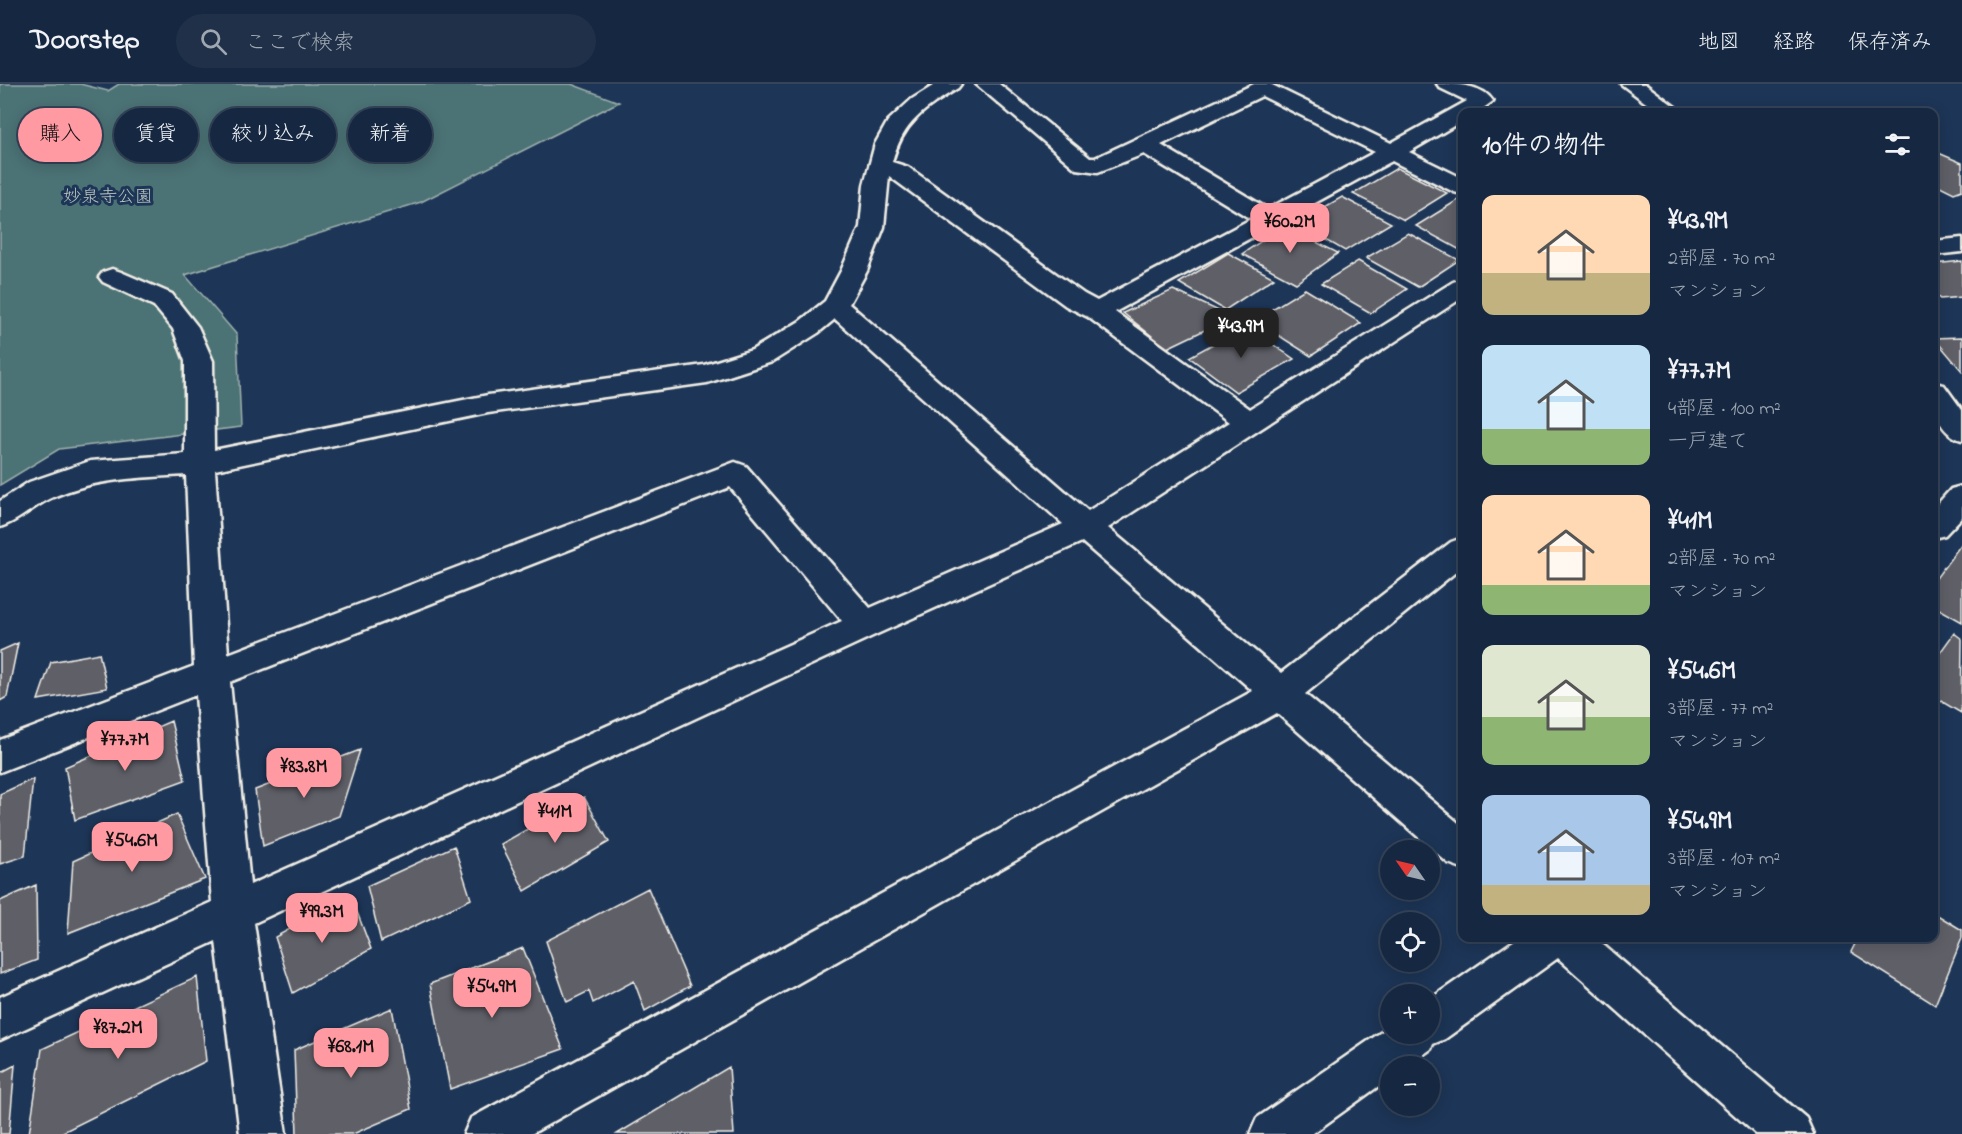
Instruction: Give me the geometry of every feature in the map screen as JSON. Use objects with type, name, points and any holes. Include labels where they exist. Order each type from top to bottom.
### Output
[{"type":"street","points":[[0,516],[40,490],[90,472],[200,463],[488,404],[707,374],[762,356],[809,327],[835,306],[854,271],[872,227],[875,184],[886,144],[896,126],[919,103],[951,84]]},
{"type":"street","points":[[986,84],[1084,164],[1098,165],[1145,145],[1262,88],[1458,185]]},
{"type":"street","points":[[1447,84],[1483,101],[1471,108]]},
{"type":"street","points":[[1631,84],[1665,108]]},
{"type":"street","points":[[1097,311],[1458,115]]},
{"type":"street","points":[[1145,145],[1268,219]]},
{"type":"street","points":[[881,165],[900,171],[1075,300],[1097,311],[1250,423]]},
{"type":"street","points":[[1938,248],[1962,245]]},
{"type":"street","points":[[112,277],[163,300],[185,327],[199,360],[200,463],[212,673],[233,914],[263,1134]]},
{"type":"street","points":[[0,1019],[865,625],[1086,527],[1458,290]]},
{"type":"street","points":[[835,306],[1086,527],[1458,847]]},
{"type":"street","points":[[1938,397],[1962,430]]},
{"type":"street","points":[[0,756],[735,473],[865,625]]},
{"type":"street","points":[[1938,523],[1962,497]]},
{"type":"street","points":[[487,1134],[1280,694],[1458,553]]},
{"type":"street","points":[[1440,1017],[1546,942]]},
{"type":"street","points":[[1570,942],[1790,1134]]},
{"type":"street","points":[[1274,1134],[1402,1044]]},
{"type":"green space","name":"妙泉寺公園","points":[[0,84],[80,84],[108,91],[119,84],[571,84],[619,102],[421,202],[185,275],[237,335],[241,427],[59,449],[0,485]]},
{"type":"building","points":[[1938,153],[1962,163],[1962,190],[1954,193],[1938,185]]},
{"type":"building","points":[[1397,168],[1447,193],[1404,220],[1353,194]]},
{"type":"building","points":[[1342,197],[1391,223],[1345,251],[1297,223]]},
{"type":"building","points":[[1458,200],[1458,249],[1416,226]]},
{"type":"building","points":[[1284,226],[1338,253],[1296,283],[1242,254]]},
{"type":"building","points":[[1408,233],[1458,261],[1418,287],[1366,258]]},
{"type":"building","points":[[1228,253],[1274,278],[1225,310],[1179,283]]},
{"type":"building","points":[[1358,261],[1407,289],[1371,313],[1321,284]]},
{"type":"building","points":[[1962,261],[1962,297],[1938,297],[1938,264]]},
{"type":"building","points":[[1305,289],[1361,323],[1311,356],[1254,320]]},
{"type":"building","points":[[1173,290],[1232,317],[1167,348],[1123,313]]},
{"type":"building","points":[[1246,326],[1294,359],[1236,392],[1189,357]]},
{"type":"building","points":[[1962,337],[1962,371],[1938,343],[1938,338]]},
{"type":"building","points":[[1962,543],[1962,622],[1938,608],[1938,576]]},
{"type":"building","points":[[1954,633],[1962,639],[1961,713],[1938,699],[1938,655]]},
{"type":"building","points":[[18,643],[7,697],[0,701],[0,651]]},
{"type":"building","points":[[99,653],[107,688],[38,700],[51,662]]},
{"type":"building","points":[[171,721],[185,780],[75,820],[65,767]]},
{"type":"building","points":[[360,750],[339,816],[263,846],[255,790]]},
{"type":"building","points":[[33,779],[25,856],[0,864],[0,794]]},
{"type":"building","points":[[584,797],[609,842],[525,891],[501,844]]},
{"type":"building","points":[[177,814],[205,879],[68,933],[73,861]]},
{"type":"building","points":[[454,846],[471,899],[381,942],[367,886]]},
{"type":"building","points":[[36,885],[37,960],[0,974],[0,901]]},
{"type":"building","points":[[648,888],[690,986],[645,1011],[634,981],[593,1003],[589,991],[567,1002],[546,941]]},
{"type":"building","points":[[351,896],[371,949],[293,993],[275,937]]},
{"type":"building","points":[[1938,915],[1962,930],[1962,938],[1935,1005],[1851,952],[1856,942],[1938,942]]},
{"type":"building","points":[[523,948],[563,1049],[450,1089],[430,984]]},
{"type":"building","points":[[197,977],[206,1061],[59,1134],[29,1134],[42,1049]]},
{"type":"building","points":[[392,1008],[411,1109],[353,1134],[297,1134],[294,1050]]},
{"type":"building","points":[[15,1065],[9,1134],[0,1134],[0,1073]]},
{"type":"building","points":[[729,1067],[734,1134],[617,1134]]}]
